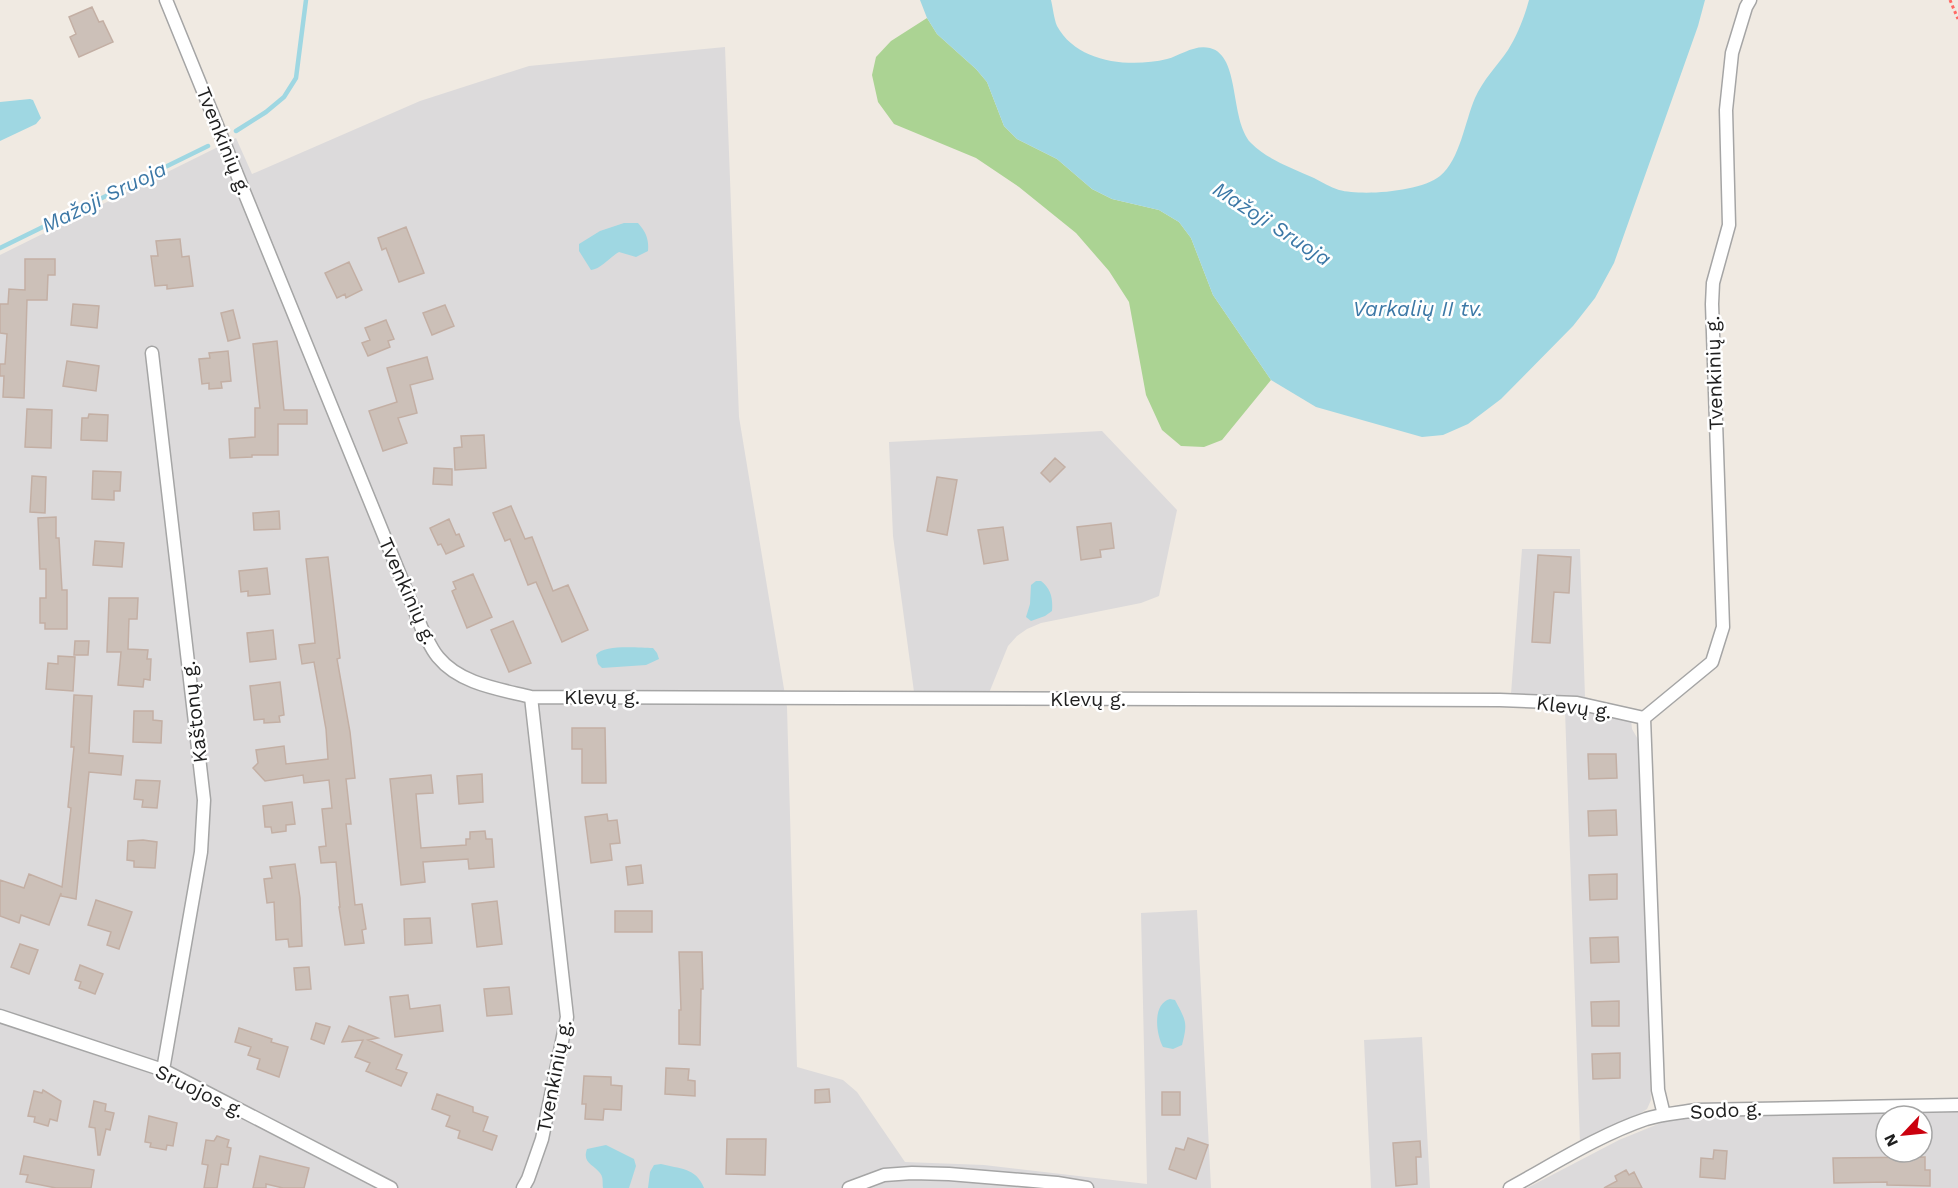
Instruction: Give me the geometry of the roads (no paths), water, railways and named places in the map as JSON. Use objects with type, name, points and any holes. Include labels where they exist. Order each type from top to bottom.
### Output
[{"type":"street","name":"Tvenkinių g.","points":[[166,0],[422,629],[437,657],[455,673],[480,684],[531,697],[567,1017],[542,1139],[523,1188]]},
{"type":"street","name":"Tvenkinių g.","points":[[1644,718],[1712,662],[1723,627],[1712,304],[1713,283],[1729,225],[1726,110],[1732,53],[1750,0]]},
{"type":"street","name":"Kaštonų g.","points":[[152,353],[204,800],[201,852],[163,1070]]},
{"type":"street","name":"Klevų g.","points":[[531,697],[1500,700],[1577,703],[1644,718]]},
{"type":"street","points":[[1644,718],[1658,1090],[1664,1114]]},
{"type":"street","name":"Sruojos g.","points":[[0,1016],[163,1070],[391,1188]]},
{"type":"street","name":"Sodo g.","points":[[1510,1188],[1603,1138],[1664,1114],[1696,1110],[1958,1105]]},
{"type":"street","points":[[849,1188],[884,1175],[912,1173],[1057,1183],[1087,1188]]},
{"type":"water","name":"Varkalių II tv.","points":[[920,0],[1051,0],[1057,26],[1066,38],[1077,48],[1106,60],[1152,62],[1193,49],[1210,48],[1220,53],[1226,63],[1231,75],[1244,132],[1251,143],[1273,159],[1332,187],[1362,193],[1419,186],[1440,176],[1447,169],[1457,150],[1478,91],[1512,44],[1529,0],[1705,0],[1698,26],[1614,263],[1595,298],[1573,326],[1501,399],[1468,424],[1443,435],[1422,437],[1316,407],[1271,380],[1213,295],[1191,238],[1179,222],[1159,210],[1112,199],[1092,189],[1057,159],[1017,139],[1004,126],[987,82],[937,34]]},
{"type":"water","points":[[33,100],[41,118],[36,124],[0,141],[0,102]]},
{"type":"water","points":[[624,223],[638,223],[646,236],[648,251],[636,257],[619,252],[591,270],[579,251],[579,244],[600,231]]},
{"type":"water","points":[[1036,581],[1041,581],[1049,591],[1052,598],[1052,611],[1031,621],[1026,617],[1030,604],[1031,585]]},
{"type":"water","points":[[614,648],[653,648],[659,659],[646,665],[602,668],[598,664],[596,655],[606,649]]},
{"type":"water","points":[[1170,999],[1175,1000],[1184,1017],[1185,1026],[1182,1045],[1173,1049],[1163,1047],[1157,1027],[1160,1007]]},
{"type":"water","points":[[606,1145],[634,1159],[636,1166],[629,1188],[603,1188],[601,1175],[587,1160],[587,1149]]},
{"type":"water","points":[[661,1164],[692,1172],[704,1188],[648,1188],[650,1172],[654,1165]]},
{"type":"waterway","name":"Mažoji Sruoja","points":[[236,131],[266,112],[284,97],[296,78],[306,0]]},
{"type":"waterway","name":"Mažoji Sruoja","points":[[0,248],[208,146]]}]
